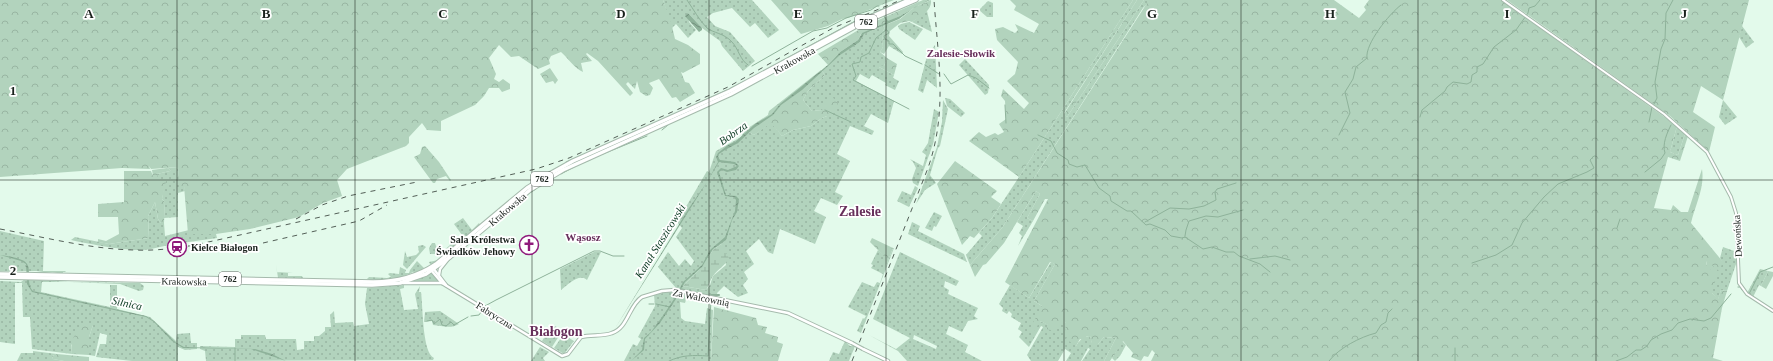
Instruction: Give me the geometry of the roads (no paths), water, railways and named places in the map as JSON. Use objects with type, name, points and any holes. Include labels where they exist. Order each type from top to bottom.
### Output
[{"type":"main road","name":"Krakowska","points":[[0,277],[28,276],[381,282],[408,278],[432,269],[527,188],[573,161],[730,91],[857,23],[909,0]]},
{"type":"main road","name":"Krakowska","points":[[0,274],[372,285],[400,283],[416,278],[450,257],[530,190],[563,170],[731,94],[860,24],[916,0]]},
{"type":"main road","points":[[439,275],[440,269],[450,257]]},
{"type":"main road","name":"Fabryczna","points":[[432,269],[439,275],[446,285]]},
{"type":"main road","name":"Fabryczna","points":[[432,269],[442,283],[559,355],[565,356]]},
{"type":"main road","points":[[400,283],[442,283]]},
{"type":"main road","name":"Za Walcownią","points":[[565,356],[569,353],[581,336],[614,332],[621,326],[637,300],[642,296],[662,291],[675,290],[788,313],[888,361]]},
{"type":"street","name":"Dewońska","points":[[1503,0],[1664,114],[1707,152],[1731,197],[1736,213],[1740,283],[1747,294],[1773,311]]},
{"type":"water","points":[[878,6],[888,21],[913,9],[899,19],[864,34],[860,42],[840,55],[802,90],[781,105],[773,115],[754,128],[738,143],[719,154],[718,157],[720,160],[735,162],[739,166],[736,170],[727,172],[722,170],[719,172],[726,195],[736,196],[739,199],[737,212],[732,220],[726,240],[713,249],[702,267],[685,282],[660,323],[645,339],[644,350],[631,361],[642,350],[644,338],[651,332],[662,317],[676,296],[683,282],[702,265],[710,250],[725,237],[735,211],[736,200],[734,197],[725,196],[717,172],[721,168],[728,170],[737,166],[734,164],[719,162],[707,182],[718,162],[716,157],[718,153],[728,145],[735,142],[755,124],[772,114],[780,104],[828,65],[840,52],[858,40],[862,33],[885,23],[886,21]]},
{"type":"water","points":[[688,13],[702,28],[702,30],[699,32],[685,16]]},
{"type":"water","points":[[707,182],[614,330],[689,208]]},
{"type":"water","points":[[0,255],[17,258],[26,262],[29,270],[29,283],[33,291],[146,316],[154,321],[175,342],[184,347],[255,349],[272,354],[286,361],[251,349],[183,348],[172,341],[154,322],[146,317],[32,292],[27,284],[26,264]]},
{"type":"waterway","points":[[687,0],[707,28],[729,39],[745,63],[748,65]]},
{"type":"waterway","points":[[780,62],[857,20],[904,0]]},
{"type":"waterway","points":[[1420,117],[1422,110],[1445,91],[1453,82],[1467,84],[1471,82],[1472,75],[1477,72],[1477,67],[1483,64],[1494,47],[1516,30],[1528,13],[1529,8],[1535,6],[1540,0]]},
{"type":"waterway","points":[[1654,104],[1657,98],[1655,82],[1661,49],[1665,39],[1666,13],[1673,0]]},
{"type":"waterway","points":[[1339,135],[1350,113],[1345,92],[1353,79],[1356,67],[1367,58],[1367,52],[1370,45],[1384,22],[1401,5]]},
{"type":"waterway","points":[[752,66],[813,31],[827,28],[846,18],[879,6]]},
{"type":"waterway","points":[[887,23],[886,30],[889,33],[884,36],[885,39],[889,41],[889,44],[893,44],[905,56],[922,64]]},
{"type":"waterway","points":[[886,30],[876,38],[869,53],[861,57],[860,62],[852,64],[856,76],[853,80],[909,109]]},
{"type":"waterway","points":[[925,65],[939,74]]},
{"type":"waterway","points":[[944,74],[951,84],[968,75],[976,78],[989,88]]},
{"type":"waterway","points":[[731,88],[743,82]]},
{"type":"waterway","points":[[696,104],[727,90]]},
{"type":"waterway","points":[[1005,105],[1006,123]]},
{"type":"waterway","points":[[1649,122],[1652,107]]},
{"type":"waterway","points":[[825,110],[851,122]]},
{"type":"waterway","points":[[636,131],[659,121]]},
{"type":"waterway","points":[[662,130],[668,125]]},
{"type":"waterway","points":[[1645,172],[1661,159],[1665,153],[1665,142],[1671,125]]},
{"type":"waterway","points":[[621,138],[633,132]]},
{"type":"waterway","points":[[1038,135],[1051,141],[1057,153],[1068,160],[1069,164],[1077,167],[1085,165],[1099,188],[1110,196],[1111,201],[1127,211],[1131,211],[1146,225],[1150,224],[1165,230],[1171,236],[1182,238],[1185,237],[1203,249],[1212,247],[1226,252],[1234,252],[1239,256],[1260,264],[1270,272]]},
{"type":"waterway","points":[[593,158],[647,136]]},
{"type":"waterway","points":[[1472,263],[1496,255],[1512,245],[1522,223],[1544,197],[1558,184],[1594,168],[1590,160],[1594,156]]},
{"type":"waterway","points":[[566,162],[573,159]]},
{"type":"waterway","points":[[580,164],[590,160]]},
{"type":"waterway","points":[[561,174],[574,167]]},
{"type":"waterway","points":[[1145,222],[1170,208],[1189,209],[1204,206],[1216,200],[1215,192],[1217,189],[1236,183]]},
{"type":"waterway","points":[[525,196],[536,189]]},
{"type":"waterway","points":[[1185,236],[1189,221],[1206,216],[1218,217],[1243,210]]},
{"type":"waterway","points":[[1617,228],[1620,219]]},
{"type":"waterway","points":[[471,316],[479,315],[485,306],[594,251],[600,251],[613,256],[624,256]]},
{"type":"waterway","points":[[1250,259],[1275,256],[1290,260]]},
{"type":"waterway","points":[[1749,294],[1760,272],[1773,267]]},
{"type":"waterway","points":[[682,289],[711,296]]},
{"type":"waterway","points":[[1741,289],[1748,296]]},
{"type":"waterway","points":[[1616,361],[1627,357],[1636,350],[1641,350],[1647,346],[1651,340],[1672,330],[1678,323],[1690,319],[1704,321],[1711,318],[1731,294]]},
{"type":"waterway","points":[[711,295],[719,295]]},
{"type":"waterway","points":[[669,361],[688,356],[708,356],[711,300]]},
{"type":"waterway","points":[[649,304],[654,304]]},
{"type":"waterway","points":[[656,304],[670,307]]},
{"type":"waterway","points":[[1329,361],[1333,356],[1350,344],[1363,337],[1376,333],[1381,325],[1386,322],[1388,313],[1392,309]]},
{"type":"waterway","points":[[427,321],[432,320],[434,324],[440,319],[442,325],[446,326],[451,322],[454,325],[468,317]]},
{"type":"waterway","points":[[235,348],[235,361]]},
{"type":"waterway","points":[[1455,348],[1455,361]]},
{"type":"railway","points":[[0,229],[100,247],[143,250],[169,249],[204,243],[536,169],[569,158],[728,87],[833,28],[901,0]]},
{"type":"railway","points":[[852,361],[928,168],[934,147],[940,105],[939,64],[934,0]]},
{"type":"railway","points":[[296,219],[322,205],[348,196],[417,182]]},
{"type":"railway","points":[[263,243],[359,221],[387,205]]},
{"type":"place","name":"Sala Królestwa Świadków Jehowy","points":[[529,245]]},
{"type":"place","name":"Kielce Białogon","points":[[177,247]]},
{"type":"district","name":"Zalesie-Słowik","points":[[961,53]]},
{"type":"district","name":"Zalesie","points":[[860,211]]},
{"type":"district","name":"Wąsosz","points":[[583,237]]},
{"type":"district","name":"Białogon","points":[[556,331]]},
{"type":"water label","name":"Bobrza","points":[[733,133]]},
{"type":"water label","name":"Kanał Staszicowski","points":[[660,241]]},
{"type":"water label","name":"Silnica","points":[[127,303]]}]
